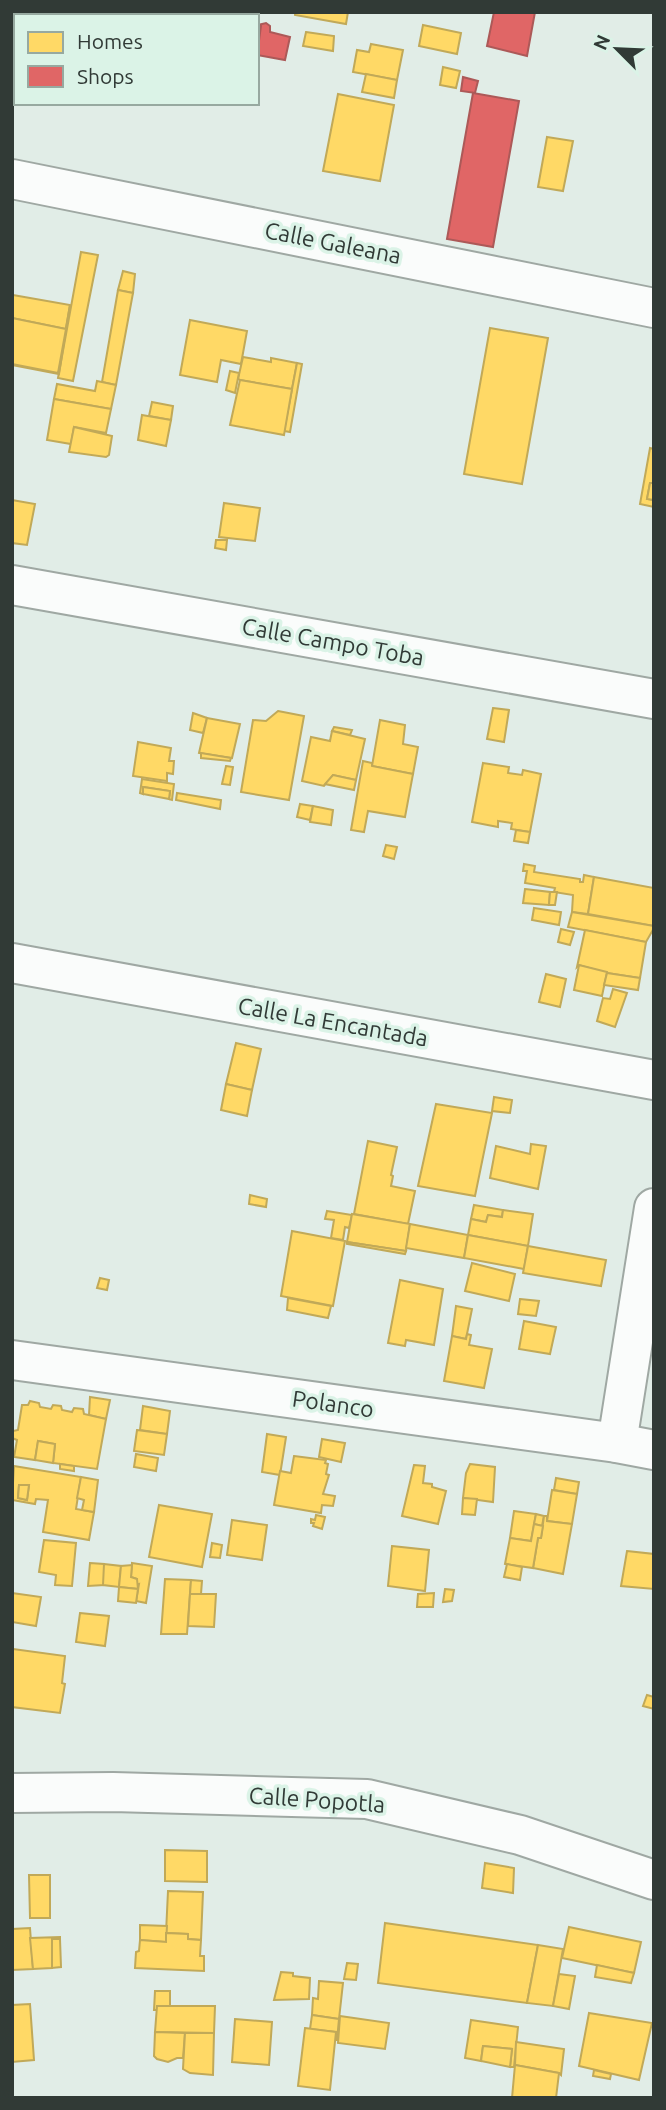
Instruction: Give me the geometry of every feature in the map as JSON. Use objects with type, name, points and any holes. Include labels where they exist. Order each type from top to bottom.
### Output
[{"type":"street","name":"Calle Galeana","points":[[12,179],[654,307]]},
{"type":"street","name":"Calle Campo Toba","points":[[12,585],[654,699]]},
{"type":"street","name":"Calle La Encantada","points":[[12,963],[654,1080]]},
{"type":"street","points":[[617,1443],[654,1209]]},
{"type":"street","name":"Polanco","points":[[12,1360],[654,1450]]},
{"type":"street","name":"Calle Popotla","points":[[12,1793],[367,1799],[520,1835],[654,1880]]},
{"type":"building: Homes","points":[[114,12],[169,12],[168,14]]},
{"type":"building: Homes","points":[[201,12],[228,14],[201,14]]},
{"type":"building: Homes","points":[[295,12],[348,12],[346,24],[295,15]]},
{"type":"building: Homes","points":[[423,25],[461,33],[457,54],[419,46]]},
{"type":"building: Homes","points":[[306,32],[334,36],[333,51],[303,46]]},
{"type":"building: Homes","points":[[371,44],[403,50],[397,80],[353,72],[357,50],[369,52]]},
{"type":"building: Homes","points":[[443,67],[460,71],[456,88],[440,85]]},
{"type":"building: Homes","points":[[366,74],[397,80],[394,98],[362,92]]},
{"type":"building: Homes","points":[[338,94],[394,105],[380,181],[323,171]]},
{"type":"building: Homes","points":[[547,137],[573,141],[563,191],[538,187]]},
{"type":"building: Homes","points":[[81,252],[98,255],[73,381],[58,378]]},
{"type":"building: Homes","points":[[123,271],[135,274],[133,293],[118,290]]},
{"type":"building: Homes","points":[[118,290],[133,293],[116,385],[102,382]]},
{"type":"building: Homes","points":[[13,295],[70,305],[66,329],[12,318]]},
{"type":"building: Homes","points":[[70,305],[59,374],[12,365],[58,373]]},
{"type":"building: Homes","points":[[12,318],[66,329],[58,373],[12,364]]},
{"type":"building: Homes","points":[[190,320],[247,331],[241,364],[221,360],[217,382],[180,375]]},
{"type":"building: Homes","points":[[490,328],[548,338],[522,484],[464,474]]},
{"type":"building: Homes","points":[[243,357],[297,363],[292,389],[238,379]]},
{"type":"building: Homes","points":[[297,363],[302,364],[290,432],[284,431]]},
{"type":"building: Homes","points":[[230,371],[239,373],[235,393],[226,390]]},
{"type":"building: Homes","points":[[240,380],[292,389],[284,435],[230,425]]},
{"type":"building: Homes","points":[[97,381],[116,385],[111,409],[54,399],[57,384],[95,391]]},
{"type":"building: Homes","points":[[54,399],[111,409],[106,433],[74,427],[71,444],[47,440]]},
{"type":"building: Homes","points":[[152,402],[173,406],[171,420],[149,416]]},
{"type":"building: Homes","points":[[142,415],[171,420],[166,446],[138,440]]},
{"type":"building: Homes","points":[[74,427],[112,436],[109,455],[106,457],[69,452]]},
{"type":"building: Homes","points":[[650,448],[654,449],[654,483],[650,483],[647,499],[654,500],[654,507],[640,504]]},
{"type":"building: Homes","points":[[650,483],[654,483],[654,500],[647,499]]},
{"type":"building: Homes","points":[[12,500],[35,504],[27,545],[12,543]]},
{"type":"building: Homes","points":[[224,503],[260,508],[255,541],[219,537]]},
{"type":"building: Homes","points":[[216,540],[227,540],[226,550],[215,548]]},
{"type":"building: Homes","points":[[493,708],[509,710],[504,742],[487,739]]},
{"type":"building: Homes","points":[[278,711],[304,716],[289,800],[241,792],[253,720],[266,721]]},
{"type":"building: Homes","points":[[193,713],[207,718],[203,733],[190,730]]},
{"type":"building: Homes","points":[[207,718],[240,724],[232,758],[199,753]]},
{"type":"building: Homes","points":[[380,720],[405,725],[403,744],[418,747],[413,774],[372,766]]},
{"type":"building: Homes","points":[[334,727],[352,730],[350,735],[332,731]]},
{"type":"building: Homes","points":[[332,731],[365,739],[356,780],[333,775],[324,786],[302,781],[311,737],[330,741]]},
{"type":"building: Homes","points":[[138,742],[171,748],[169,761],[174,761],[173,774],[167,773],[167,781],[133,776]]},
{"type":"building: Homes","points":[[201,753],[231,758],[230,761],[201,758]]},
{"type":"building: Homes","points":[[363,761],[372,763],[372,766],[413,774],[405,817],[368,811],[364,832],[351,830]]},
{"type":"building: Homes","points":[[483,763],[509,767],[508,773],[522,775],[523,770],[541,774],[530,832],[511,829],[512,823],[498,821],[498,827],[472,822]]},
{"type":"building: Homes","points":[[226,766],[233,767],[230,785],[222,784]]},
{"type":"building: Homes","points":[[333,775],[356,780],[354,790],[325,784]]},
{"type":"building: Homes","points":[[142,779],[174,784],[172,800],[169,799],[170,791],[143,787],[143,794],[140,793]]},
{"type":"building: Homes","points":[[143,787],[170,791],[169,799],[143,794]]},
{"type":"building: Homes","points":[[177,793],[221,800],[220,809],[176,800]]},
{"type":"building: Homes","points":[[300,804],[313,806],[310,820],[297,817]]},
{"type":"building: Homes","points":[[313,806],[333,810],[331,825],[310,822]]},
{"type":"building: Homes","points":[[516,830],[530,832],[528,843],[514,841]]},
{"type":"building: Homes","points":[[386,845],[397,847],[394,859],[383,856]]},
{"type":"building: Homes","points":[[524,864],[535,866],[534,872],[580,879],[580,882],[583,882],[584,875],[594,877],[588,914],[572,912],[573,895],[554,892],[555,888],[525,883],[527,871],[523,871]]},
{"type":"building: Homes","points":[[594,877],[654,888],[654,926],[588,914]]},
{"type":"building: Homes","points":[[525,889],[550,892],[549,905],[523,903]]},
{"type":"building: Homes","points":[[550,892],[557,892],[555,905],[549,905]]},
{"type":"building: Homes","points":[[534,908],[561,912],[559,925],[532,920]]},
{"type":"building: Homes","points":[[572,912],[654,928],[646,942],[568,927]]},
{"type":"building: Homes","points":[[561,929],[574,932],[570,945],[558,942]]},
{"type":"building: Homes","points":[[585,930],[646,942],[640,978],[579,965],[577,967]]},
{"type":"building: Homes","points":[[579,965],[607,972],[602,996],[574,990]]},
{"type":"building: Homes","points":[[607,973],[640,978],[638,990],[604,985]]},
{"type":"building: Homes","points":[[546,974],[566,979],[560,1007],[539,1002]]},
{"type":"building: Homes","points":[[613,989],[627,993],[615,1027],[597,1021],[603,998],[610,999]]},
{"type":"building: Homes","points":[[236,1043],[261,1049],[252,1090],[226,1084]]},
{"type":"building: Homes","points":[[226,1084],[252,1090],[247,1116],[221,1110]]},
{"type":"building: Homes","points":[[494,1097],[512,1100],[510,1113],[492,1111]]},
{"type":"building: Homes","points":[[436,1104],[492,1113],[475,1196],[418,1186]]},
{"type":"building: Homes","points":[[368,1141],[397,1147],[391,1186],[415,1191],[408,1224],[354,1214]]},
{"type":"building: Homes","points":[[531,1144],[546,1146],[538,1189],[490,1178],[496,1146],[530,1154]]},
{"type":"building: Homes","points":[[250,1195],[267,1199],[266,1207],[249,1204]]},
{"type":"building: Homes","points":[[474,1205],[503,1210],[502,1217],[488,1215],[486,1222],[471,1219]]},
{"type":"building: Homes","points":[[503,1210],[533,1214],[528,1246],[468,1235],[471,1219],[486,1222],[488,1215],[502,1217]]},
{"type":"building: Homes","points":[[327,1211],[352,1215],[349,1228],[345,1227],[343,1240],[331,1238],[334,1220],[325,1219]]},
{"type":"building: Homes","points":[[352,1214],[410,1224],[406,1251],[347,1242]]},
{"type":"building: Homes","points":[[410,1224],[468,1235],[464,1258],[406,1248]]},
{"type":"building: Homes","points":[[292,1231],[345,1241],[333,1306],[281,1296]]},
{"type":"building: Homes","points":[[468,1235],[528,1246],[524,1269],[464,1258]]},
{"type":"building: Homes","points":[[347,1242],[406,1251],[405,1254]]},
{"type":"building: Homes","points":[[528,1246],[606,1260],[601,1286],[523,1273]]},
{"type":"building: Homes","points":[[472,1263],[515,1274],[509,1301],[465,1291]]},
{"type":"building: Homes","points":[[100,1278],[109,1280],[107,1290],[97,1288]]},
{"type":"building: Homes","points":[[400,1280],[443,1289],[434,1345],[406,1340],[405,1346],[388,1343]]},
{"type":"building: Homes","points":[[288,1298],[331,1306],[328,1318],[287,1310]]},
{"type":"building: Homes","points":[[520,1299],[539,1301],[536,1316],[518,1314]]},
{"type":"building: Homes","points":[[456,1306],[472,1309],[466,1339],[452,1336]]},
{"type":"building: Homes","points":[[524,1321],[556,1327],[550,1354],[519,1349]]},
{"type":"building: Homes","points":[[467,1334],[471,1335],[469,1345],[492,1349],[484,1388],[444,1381],[452,1336],[466,1339]]},
{"type":"building: Homes","points":[[90,1397],[110,1400],[106,1419],[89,1415]]},
{"type":"building: Homes","points":[[30,1401],[51,1409],[53,1405],[72,1412],[74,1408],[83,1409],[84,1414],[106,1419],[97,1469],[53,1463],[55,1444],[38,1441],[35,1460],[14,1457],[17,1440],[12,1438],[13,1431],[18,1430],[22,1405],[28,1405]]},
{"type":"building: Homes","points":[[143,1406],[170,1411],[167,1434],[140,1430]]},
{"type":"building: Homes","points":[[137,1430],[167,1434],[164,1455],[134,1451]]},
{"type":"building: Homes","points":[[267,1434],[286,1437],[280,1475],[262,1472]]},
{"type":"building: Homes","points":[[322,1439],[345,1443],[341,1462],[319,1457]]},
{"type":"building: Homes","points":[[38,1441],[55,1444],[53,1463],[35,1460]]},
{"type":"building: Homes","points":[[136,1454],[158,1458],[156,1471],[134,1467]]},
{"type":"building: Homes","points":[[294,1456],[326,1460],[326,1474],[329,1475],[323,1494],[335,1496],[333,1506],[322,1505],[321,1513],[274,1505],[280,1471],[291,1473]]},
{"type":"building: Homes","points":[[60,1464],[74,1466],[74,1471],[60,1469]]},
{"type":"building: Homes","points":[[470,1464],[495,1467],[493,1502],[463,1498],[466,1473]]},
{"type":"building: Homes","points":[[414,1465],[425,1466],[423,1483],[446,1491],[438,1524],[402,1516]]},
{"type":"building: Homes","points":[[14,1466],[81,1477],[76,1509],[94,1512],[89,1540],[43,1532],[48,1500],[36,1499],[35,1504],[12,1500]],"holes":[[[19,1485],[29,1485],[27,1500],[18,1498]]]},
{"type":"building: Homes","points":[[81,1477],[98,1480],[94,1512],[82,1510],[84,1500],[77,1498]]},
{"type":"building: Homes","points":[[556,1478],[579,1482],[577,1494],[554,1490]]},
{"type":"building: Homes","points":[[19,1485],[29,1485],[27,1500],[18,1498]]},
{"type":"building: Homes","points":[[552,1490],[577,1494],[572,1524],[547,1521]]},
{"type":"building: Homes","points":[[463,1498],[477,1499],[475,1515],[462,1514]]},
{"type":"building: Homes","points":[[159,1505],[212,1514],[202,1567],[149,1557]]},
{"type":"building: Homes","points":[[514,1511],[536,1514],[531,1541],[510,1538]]},
{"type":"building: Homes","points":[[536,1514],[544,1516],[542,1526],[534,1524]]},
{"type":"building: Homes","points":[[316,1515],[325,1517],[322,1529],[311,1523],[311,1519],[315,1520]]},
{"type":"building: Homes","points":[[544,1516],[547,1516],[547,1521],[572,1524],[563,1574],[533,1568]]},
{"type":"building: Homes","points":[[232,1520],[267,1525],[262,1560],[227,1555]]},
{"type":"building: Homes","points":[[534,1524],[543,1526],[533,1568],[505,1564],[510,1538],[531,1541]]},
{"type":"building: Homes","points":[[44,1540],[76,1543],[72,1586],[55,1585],[56,1575],[39,1572]]},
{"type":"building: Homes","points":[[212,1543],[222,1545],[220,1558],[210,1557]]},
{"type":"building: Homes","points":[[392,1546],[429,1550],[425,1591],[388,1586]]},
{"type":"building: Homes","points":[[627,1551],[654,1554],[654,1589],[621,1586]]},
{"type":"building: Homes","points":[[90,1563],[104,1564],[104,1585],[88,1586]]},
{"type":"building: Homes","points":[[132,1563],[152,1566],[146,1603],[136,1601],[139,1584],[136,1585],[137,1579],[131,1577]]},
{"type":"building: Homes","points":[[104,1564],[121,1566],[119,1587],[103,1585]]},
{"type":"building: Homes","points":[[507,1564],[522,1567],[520,1580],[504,1577]]},
{"type":"building: Homes","points":[[132,1565],[131,1577],[137,1579],[138,1589],[119,1587],[121,1566]]},
{"type":"building: Homes","points":[[165,1579],[191,1580],[187,1634],[161,1634]]},
{"type":"building: Homes","points":[[191,1580],[202,1581],[201,1594],[190,1594]]},
{"type":"building: Homes","points":[[119,1587],[138,1589],[136,1603],[118,1601]]},
{"type":"building: Homes","points":[[445,1589],[454,1590],[452,1601],[443,1602]]},
{"type":"building: Homes","points":[[12,1593],[41,1597],[36,1626],[12,1622]]},
{"type":"building: Homes","points":[[434,1593],[433,1607],[417,1607],[418,1594]]},
{"type":"building: Homes","points":[[190,1594],[216,1594],[214,1627],[188,1626]]},
{"type":"building: Homes","points":[[80,1613],[109,1616],[105,1646],[76,1642]]},
{"type":"building: Homes","points":[[13,1649],[65,1656],[62,1683],[65,1684],[60,1713],[12,1707]]},
{"type":"building: Homes","points":[[647,1695],[654,1697],[654,1709],[643,1706]]},
{"type":"building: Homes","points":[[165,1850],[207,1851],[207,1882],[165,1881]]},
{"type":"building: Homes","points":[[485,1863],[514,1868],[513,1893],[482,1888]]},
{"type":"building: Homes","points":[[29,1875],[50,1875],[50,1918],[30,1918]]},
{"type":"building: Homes","points":[[168,1891],[203,1892],[201,1940],[188,1939],[188,1934],[166,1933]]},
{"type":"building: Homes","points":[[385,1923],[538,1945],[527,2003],[378,1983]]},
{"type":"building: Homes","points":[[140,1925],[167,1926],[166,1942],[140,1940]]},
{"type":"building: Homes","points":[[569,1927],[641,1942],[634,1973],[562,1958]]},
{"type":"building: Homes","points":[[30,1928],[33,1969],[12,1970],[12,1929]]},
{"type":"building: Homes","points":[[166,1933],[188,1934],[188,1939],[201,1940],[200,1956],[204,1956],[204,1971],[135,1968],[140,1940],[166,1942]]},
{"type":"building: Homes","points":[[60,1937],[52,1939],[52,1968],[33,1969],[30,1938]]},
{"type":"building: Homes","points":[[52,1939],[60,1939],[61,1967],[52,1968]]},
{"type":"building: Homes","points":[[538,1945],[563,1949],[553,2006],[527,2003]]},
{"type":"building: Homes","points":[[347,1963],[358,1964],[356,1980],[344,1979]]},
{"type":"building: Homes","points":[[597,1965],[634,1973],[631,1983],[595,1977]]},
{"type":"building: Homes","points":[[281,1972],[310,1978],[309,1999],[274,2000]]},
{"type":"building: Homes","points":[[559,1974],[575,1976],[569,2009],[553,2006]]},
{"type":"building: Homes","points":[[319,1981],[343,1983],[339,2019],[312,2015],[313,1998],[318,1999]]},
{"type":"building: Homes","points":[[155,1991],[170,1991],[170,2006],[157,2006],[157,2010],[154,2010]]},
{"type":"building: Homes","points":[[30,2004],[34,2060],[12,2062],[12,2005]]},
{"type":"building: Homes","points":[[157,2006],[215,2006],[214,2033],[155,2032]]},
{"type":"building: Homes","points":[[589,2013],[652,2023],[639,2080],[579,2066]]},
{"type":"building: Homes","points":[[312,2015],[339,2019],[337,2040],[336,2032],[310,2029]]},
{"type":"building: Homes","points":[[340,2016],[389,2023],[385,2049],[338,2043]]},
{"type":"building: Homes","points":[[235,2019],[272,2022],[269,2065],[232,2062]]},
{"type":"building: Homes","points":[[471,2020],[518,2027],[514,2067],[510,2067],[512,2049],[483,2046],[481,2061],[465,2058]]},
{"type":"building: Homes","points":[[305,2028],[336,2032],[330,2090],[298,2086]]},
{"type":"building: Homes","points":[[155,2032],[185,2033],[183,2058],[168,2062],[157,2059],[154,2056]]},
{"type":"building: Homes","points":[[185,2033],[214,2033],[213,2075],[190,2073],[183,2069]]},
{"type":"building: Homes","points":[[516,2042],[564,2049],[561,2075],[515,2065]]},
{"type":"building: Homes","points":[[483,2046],[512,2049],[510,2067],[481,2061]]},
{"type":"building: Homes","points":[[515,2065],[559,2073],[556,2098],[512,2098]]},
{"type":"building: Homes","points":[[594,2070],[611,2074],[610,2079],[593,2076]]},
{"type":"building: Shops","points":[[494,12],[535,12],[527,56],[487,46]]},
{"type":"building: Shops","points":[[266,23],[270,26],[270,32],[290,37],[285,60],[259,55],[259,25]]},
{"type":"building: Shops","points":[[463,77],[478,81],[475,93],[461,91]]},
{"type":"building: Shops","points":[[473,93],[519,101],[493,247],[447,239]]}]
